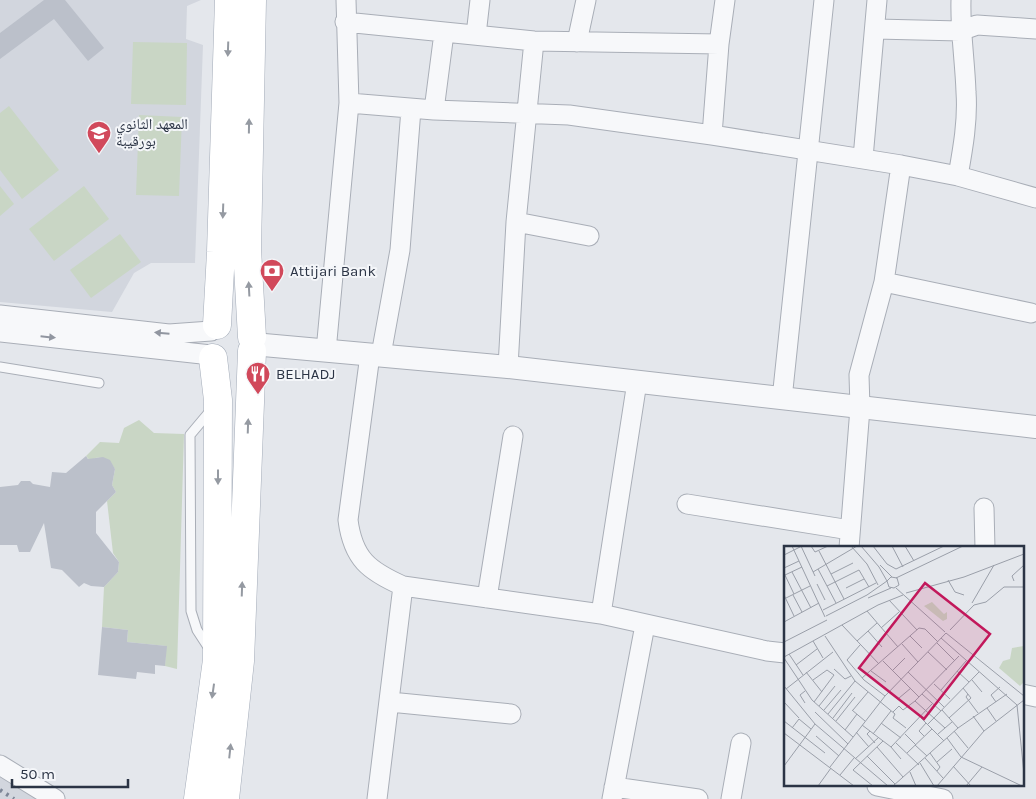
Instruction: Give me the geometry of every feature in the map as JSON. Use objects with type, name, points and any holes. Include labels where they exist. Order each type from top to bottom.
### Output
[{"type":"main road","points":[[198,799],[217,660],[218,400],[213,342],[221,252],[229,0]]},
{"type":"main road","points":[[225,799],[240,661],[252,344],[247,249],[252,0]]},
{"type":"main road","points":[[223,322],[238,322],[244,325],[252,344],[244,362],[231,366],[218,363],[213,342],[223,322]]},
{"type":"street","points":[[326,351],[349,104],[345,22],[346,0]]},
{"type":"street","points":[[476,35],[480,0]]},
{"type":"street","points":[[577,42],[586,0]]},
{"type":"street","points":[[712,134],[719,44],[725,0]]},
{"type":"street","points":[[782,399],[824,0]]},
{"type":"street","points":[[863,158],[876,29],[877,0]]},
{"type":"street","points":[[958,176],[963,145],[966,104],[960,31],[961,0]]},
{"type":"street","points":[[345,22],[534,41],[719,44]]},
{"type":"street","points":[[876,29],[960,31],[977,24],[1036,29]]},
{"type":"street","points":[[434,110],[444,32]]},
{"type":"street","points":[[508,367],[516,222],[534,41]]},
{"type":"street","points":[[349,104],[411,109],[569,115],[712,134],[863,158],[958,176],[1036,198]]},
{"type":"street","points":[[411,109],[400,250],[376,355],[348,520],[350,534],[358,555],[366,565],[381,576],[403,586],[601,614],[645,625],[784,653]]},
{"type":"street","points":[[687,504],[849,539],[860,408],[859,375],[884,282],[901,165]]},
{"type":"street","points":[[516,222],[589,236]]},
{"type":"street","points":[[884,282],[1031,313]]},
{"type":"street","points":[[0,315],[169,334],[213,342]]},
{"type":"street","points":[[0,332],[213,342]]},
{"type":"street","points":[[252,344],[508,367],[1036,427]]},
{"type":"street","points":[[601,614],[637,382]]},
{"type":"street","points":[[487,598],[513,436]]},
{"type":"street","points":[[984,508],[985,546]]},
{"type":"street","points":[[377,799],[403,586]]},
{"type":"street","points":[[645,625],[613,793],[698,799]]},
{"type":"street","points":[[390,702],[511,714]]},
{"type":"street","points":[[731,799],[741,743]]},
{"type":"street","points":[[0,765],[55,799]]},
{"type":"street","points":[[875,799],[877,786]]},
{"type":"street","points":[[882,786],[943,799]]},
{"type":"lane","points":[[0,367],[99,383]]},
{"type":"shaded area","name":"المعهد الثانوي بورقيبة","points":[[0,0],[201,0],[187,6],[186,39],[203,45],[195,263],[151,263],[134,273],[112,312],[0,302]]},
{"type":"shaded area","points":[[0,776],[36,799],[0,799]]},
{"type":"green space","points":[[133,42],[187,43],[186,105],[131,104]]},
{"type":"green space","points":[[9,106],[59,170],[22,199],[0,170],[0,113]]},
{"type":"green space","points":[[139,115],[182,117],[179,196],[136,195]]},
{"type":"green space","points":[[0,186],[14,204],[0,216]]},
{"type":"green space","points":[[84,186],[109,219],[54,261],[29,229]]},
{"type":"green space","points":[[120,234],[141,262],[91,298],[70,270]]},
{"type":"green space","points":[[139,420],[154,433],[184,434],[177,669],[165,666],[166,646],[127,642],[128,630],[102,627],[104,587],[118,572],[119,562],[113,553],[107,501],[116,492],[112,485],[115,469],[105,459],[95,458],[91,462],[86,456],[100,442],[119,443],[124,428]]},
{"type":"building","points":[[44,0],[65,0],[104,48],[88,61],[54,19],[0,59],[0,33]]},
{"type":"building","points":[[86,456],[88,459],[103,457],[110,460],[115,469],[112,485],[116,492],[96,512],[96,533],[119,562],[118,572],[104,587],[91,586],[84,583],[79,587],[62,570],[51,568],[44,523],[30,552],[19,552],[17,545],[0,545],[0,487],[18,485],[21,481],[30,481],[33,484],[50,487],[52,472],[66,473]]},
{"type":"building","points":[[102,627],[128,630],[127,642],[167,646],[165,666],[155,665],[155,674],[137,672],[136,679],[98,675]]},
{"type":"railway","points":[[0,790],[14,799]]},
{"type":"place","name":"المعهد الثانوي بورقيبة","points":[[99,154]]},
{"type":"place","name":"Attijari Bank","points":[[272,292]]},
{"type":"place","name":"BELHADJ","points":[[258,395]]}]
